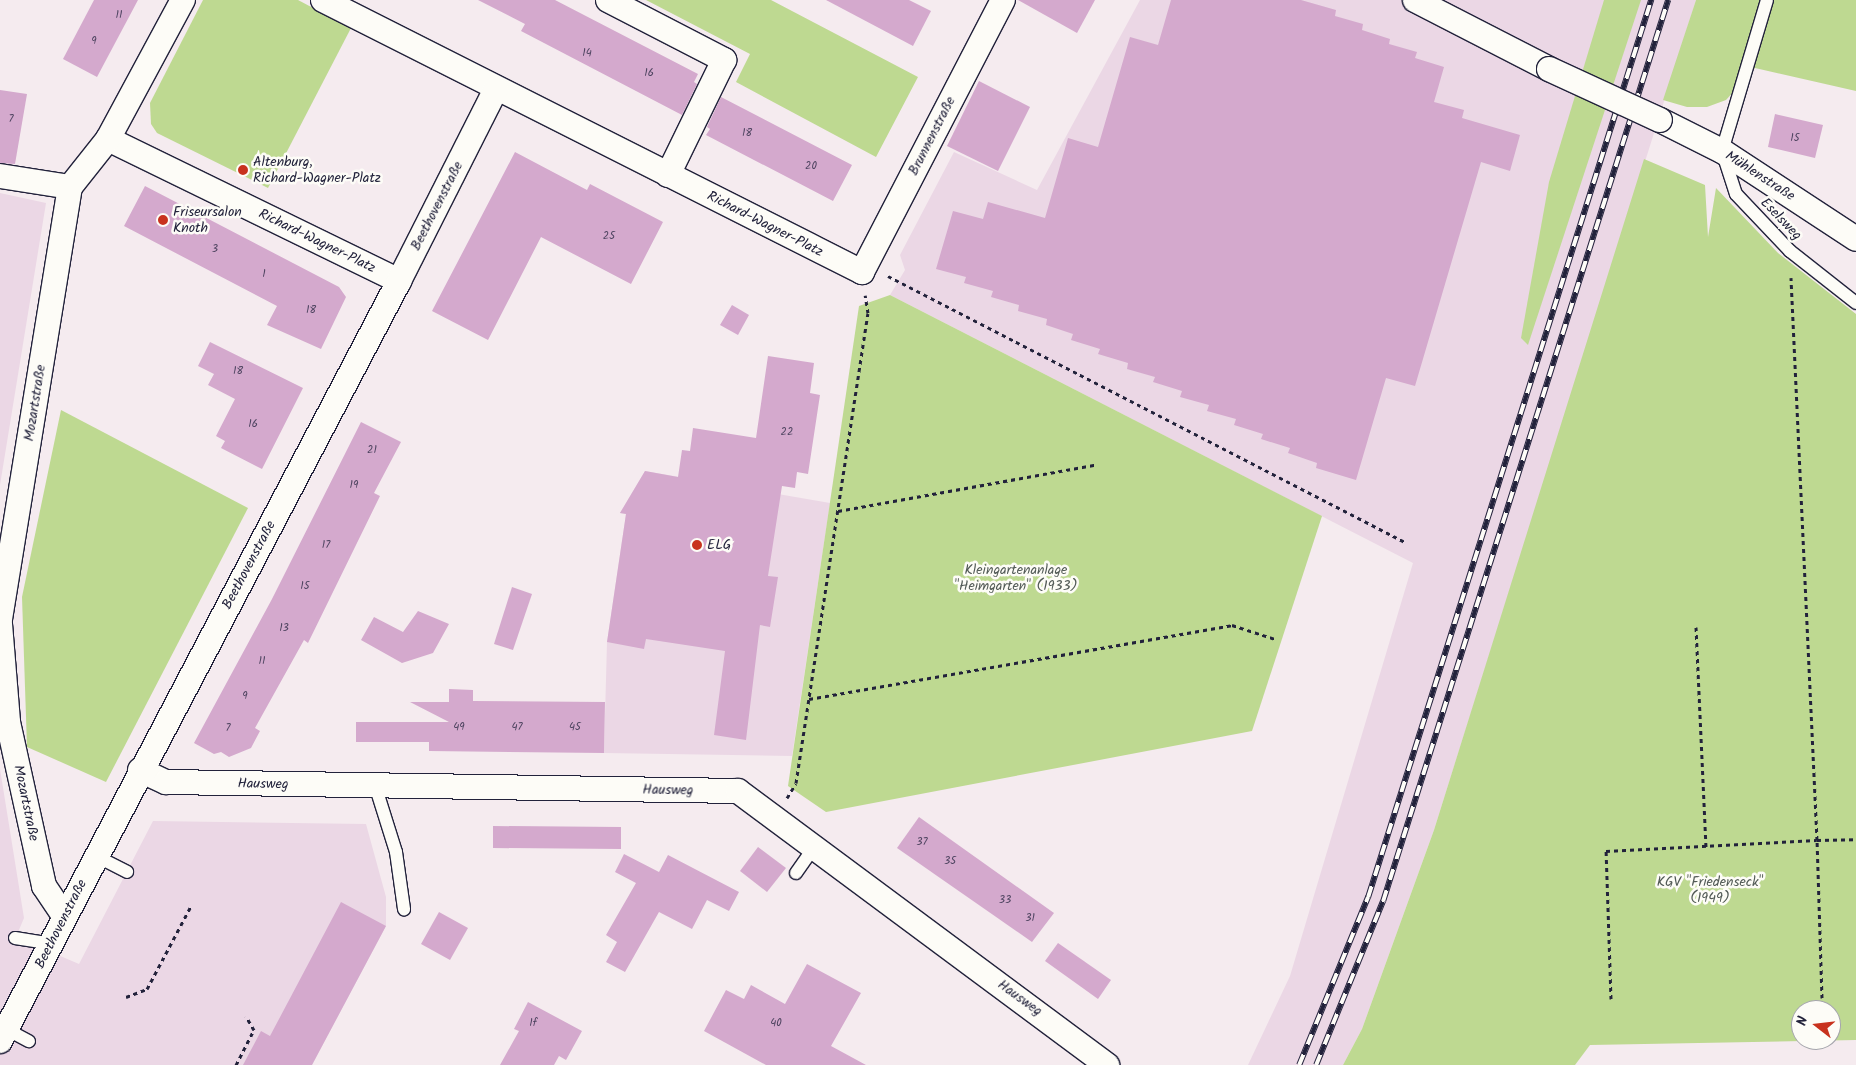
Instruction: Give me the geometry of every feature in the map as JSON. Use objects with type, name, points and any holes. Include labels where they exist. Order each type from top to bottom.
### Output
[{"type":"street","points":[[108,139],[184,0]]},
{"type":"street","name":"Richard-Wagner-Platz","points":[[323,0],[668,175],[864,268]]},
{"type":"street","points":[[608,0],[724,60],[668,175]]},
{"type":"street","name":"Brunnenstraße","points":[[864,268],[1003,0]]},
{"type":"street","name":"Mühlenstraße","points":[[1415,0],[1548,69],[1660,120],[1722,151],[1856,239]]},
{"type":"street","name":"Beethovenstraße","points":[[3,1035],[140,770],[399,281],[496,88]]},
{"type":"street","name":"Mozartstraße","points":[[0,619],[70,187],[108,139]]},
{"type":"street","name":"Richard-Wagner-Platz","points":[[108,139],[399,281]]},
{"type":"street","points":[[0,176],[70,187]]},
{"type":"street","name":"Mozartstraße","points":[[0,624],[8,722],[44,886],[65,917]]},
{"type":"street","name":"Hausweg","points":[[140,770],[166,782],[738,791],[813,849],[1107,1065]]},
{"type":"lane","points":[[1722,151],[1738,105],[1767,0]]},
{"type":"lane","name":"Eselsweg","points":[[1722,151],[1736,194],[1790,251],[1856,303]]},
{"type":"lane","points":[[375,785],[396,852],[404,909]]},
{"type":"lane","points":[[796,873],[813,849]]},
{"type":"lane","points":[[96,856],[127,872]]},
{"type":"lane","points":[[15,938],[51,944]]},
{"type":"lane","points":[[3,1035],[29,1041]]},
{"type":"path","points":[[1790,251],[1817,840],[1822,998]]},
{"type":"path","points":[[773,818],[796,783],[868,313],[864,268]]},
{"type":"path","points":[[864,268],[1405,542]]},
{"type":"path","points":[[838,511],[1098,464]]},
{"type":"path","points":[[809,699],[1232,625],[1275,639]]},
{"type":"path","points":[[1696,627],[1706,848]]},
{"type":"path","points":[[1611,999],[1606,851],[1706,848],[1856,839]]},
{"type":"path","points":[[126,997],[147,989],[191,906]]},
{"type":"path","points":[[236,1065],[254,1030],[246,1016]]},
{"type":"shaded area","points":[[1140,0],[1696,0],[1434,830],[1362,1029],[1343,1065],[1248,1065],[1290,976],[1413,563],[890,295],[905,270],[900,255],[954,152],[1037,190]]},
{"type":"shaded area","points":[[0,193],[46,203],[0,485]]},
{"type":"shaded area","points":[[645,471],[830,503],[792,756],[604,753],[607,642],[626,514],[620,513]]},
{"type":"shaded area","points":[[0,769],[24,918],[16,937],[79,964],[153,821],[366,824],[386,897],[386,926],[312,1065],[0,1065]]},
{"type":"green space","points":[[203,0],[298,0],[351,28],[268,188],[157,133],[151,124],[150,103]]},
{"type":"green space","points":[[646,0],[771,0],[918,77],[876,157],[736,82],[750,54]]},
{"type":"green space","points":[[1604,0],[1641,0],[1528,345],[1521,338],[1549,182]]},
{"type":"green space","points":[[1696,0],[1856,0],[1856,91],[1755,68],[1726,100],[1707,107],[1687,107],[1663,100]]},
{"type":"green space","name":"KGV \"Friedenseck\" (1949)","points":[[1644,159],[1705,185],[1708,237],[1716,188],[1778,253],[1856,314],[1856,1040],[1841,1040],[1841,1000],[1791,1000],[1791,1041],[1590,1045],[1575,1065],[1343,1065],[1362,1029],[1434,830]]},
{"type":"green space","name":"Kleingartenanlage \"Heimgarten\" (1933)","points":[[890,295],[1322,516],[1252,731],[826,812],[788,786],[859,306]]},
{"type":"green space","points":[[61,410],[248,508],[106,782],[27,747],[22,597]]},
{"type":"building","points":[[94,0],[138,0],[97,77],[63,59]]},
{"type":"building","points":[[478,0],[555,0],[698,74],[694,82],[697,84],[682,115],[521,31],[525,24]]},
{"type":"building","points":[[826,0],[909,0],[931,11],[913,46]]},
{"type":"building","points":[[1018,0],[1095,0],[1077,33]]},
{"type":"building","points":[[1171,0],[1301,0],[1336,10],[1335,16],[1363,24],[1362,30],[1390,39],[1389,44],[1417,52],[1415,58],[1444,67],[1434,102],[1464,110],[1462,118],[1520,135],[1510,171],[1481,162],[1415,386],[1386,378],[1356,480],[1316,468],[1317,463],[1288,453],[1290,448],[1261,439],[1263,434],[1234,425],[1236,419],[1207,411],[1209,405],[1180,397],[1182,391],[1153,382],[1155,377],[1127,369],[1128,363],[1098,354],[1100,349],[1071,340],[1073,334],[1046,325],[1047,319],[1018,311],[1019,305],[991,297],[993,291],[964,283],[966,277],[936,269],[953,211],[983,219],[988,202],[1045,218],[1068,138],[1098,147],[1130,37],[1158,45]]},
{"type":"building","points":[[979,81],[1030,107],[998,171],[947,146]]},
{"type":"building","points":[[0,90],[27,94],[15,164],[0,163]]},
{"type":"building","points":[[721,97],[852,165],[833,201],[706,135],[710,129],[707,127]]},
{"type":"building","points":[[1775,114],[1823,125],[1815,158],[1768,147]]},
{"type":"building","points":[[515,152],[587,190],[590,184],[663,222],[631,284],[541,237],[488,340],[432,311]]},
{"type":"building","points":[[145,186],[339,287],[346,297],[321,349],[267,325],[277,306],[124,226]]},
{"type":"building","points":[[732,305],[749,315],[738,335],[720,325]]},
{"type":"building","points":[[210,342],[303,388],[262,469],[221,448],[225,441],[216,436],[235,399],[208,385],[214,374],[198,366]]},
{"type":"building","name":"ELG","points":[[768,356],[814,363],[810,393],[820,395],[808,474],[797,472],[795,488],[782,486],[768,576],[778,577],[770,627],[760,625],[746,740],[714,735],[725,651],[646,639],[644,649],[607,642],[626,514],[620,513],[645,471],[678,477],[682,450],[690,451],[693,428],[756,438]]},
{"type":"building","points":[[361,422],[401,442],[374,493],[380,496],[308,643],[304,640],[255,728],[260,731],[251,748],[229,757],[221,752],[214,754],[194,743],[272,599]]},
{"type":"building","points":[[512,587],[532,594],[513,650],[494,644]]},
{"type":"building","points":[[418,611],[449,624],[433,653],[402,663],[361,640],[374,617],[403,632]]},
{"type":"building","points":[[449,689],[473,690],[473,701],[605,702],[604,753],[429,751],[429,742],[356,742],[356,722],[449,722],[410,702],[449,702]]},
{"type":"building","points":[[919,817],[1054,913],[1032,942],[897,848]]},
{"type":"building","points":[[493,826],[621,827],[621,849],[493,848]]},
{"type":"building","points":[[758,847],[786,868],[767,892],[740,871]]},
{"type":"building","points":[[624,854],[659,872],[668,855],[739,892],[729,911],[707,900],[692,929],[659,912],[625,972],[606,962],[617,942],[606,935],[636,883],[615,872]]},
{"type":"building","points":[[341,902],[386,926],[312,1065],[243,1065],[261,1031],[270,1036]]},
{"type":"building","points":[[439,912],[468,928],[450,960],[421,944]]},
{"type":"building","points":[[1058,943],[1111,980],[1098,999],[1045,961]]},
{"type":"building","points":[[807,964],[861,993],[831,1046],[866,1065],[766,1065],[704,1031],[726,990],[744,999],[751,985],[785,1004]]},
{"type":"building","points":[[528,1002],[582,1031],[566,1060],[559,1056],[554,1065],[500,1065],[519,1031],[514,1029]]},
{"type":"railway","points":[[1299,1065],[1368,897],[1651,0]]},
{"type":"railway","points":[[1316,1065],[1383,901],[1668,0]]},
{"type":"place","name":"Altenburg, Richard-Wagner-Platz","points":[[243,170]]},
{"type":"place","name":"Friseursalon Knoth","points":[[163,220]]},
{"type":"place","name":"ELG","points":[[697,545]]}]
